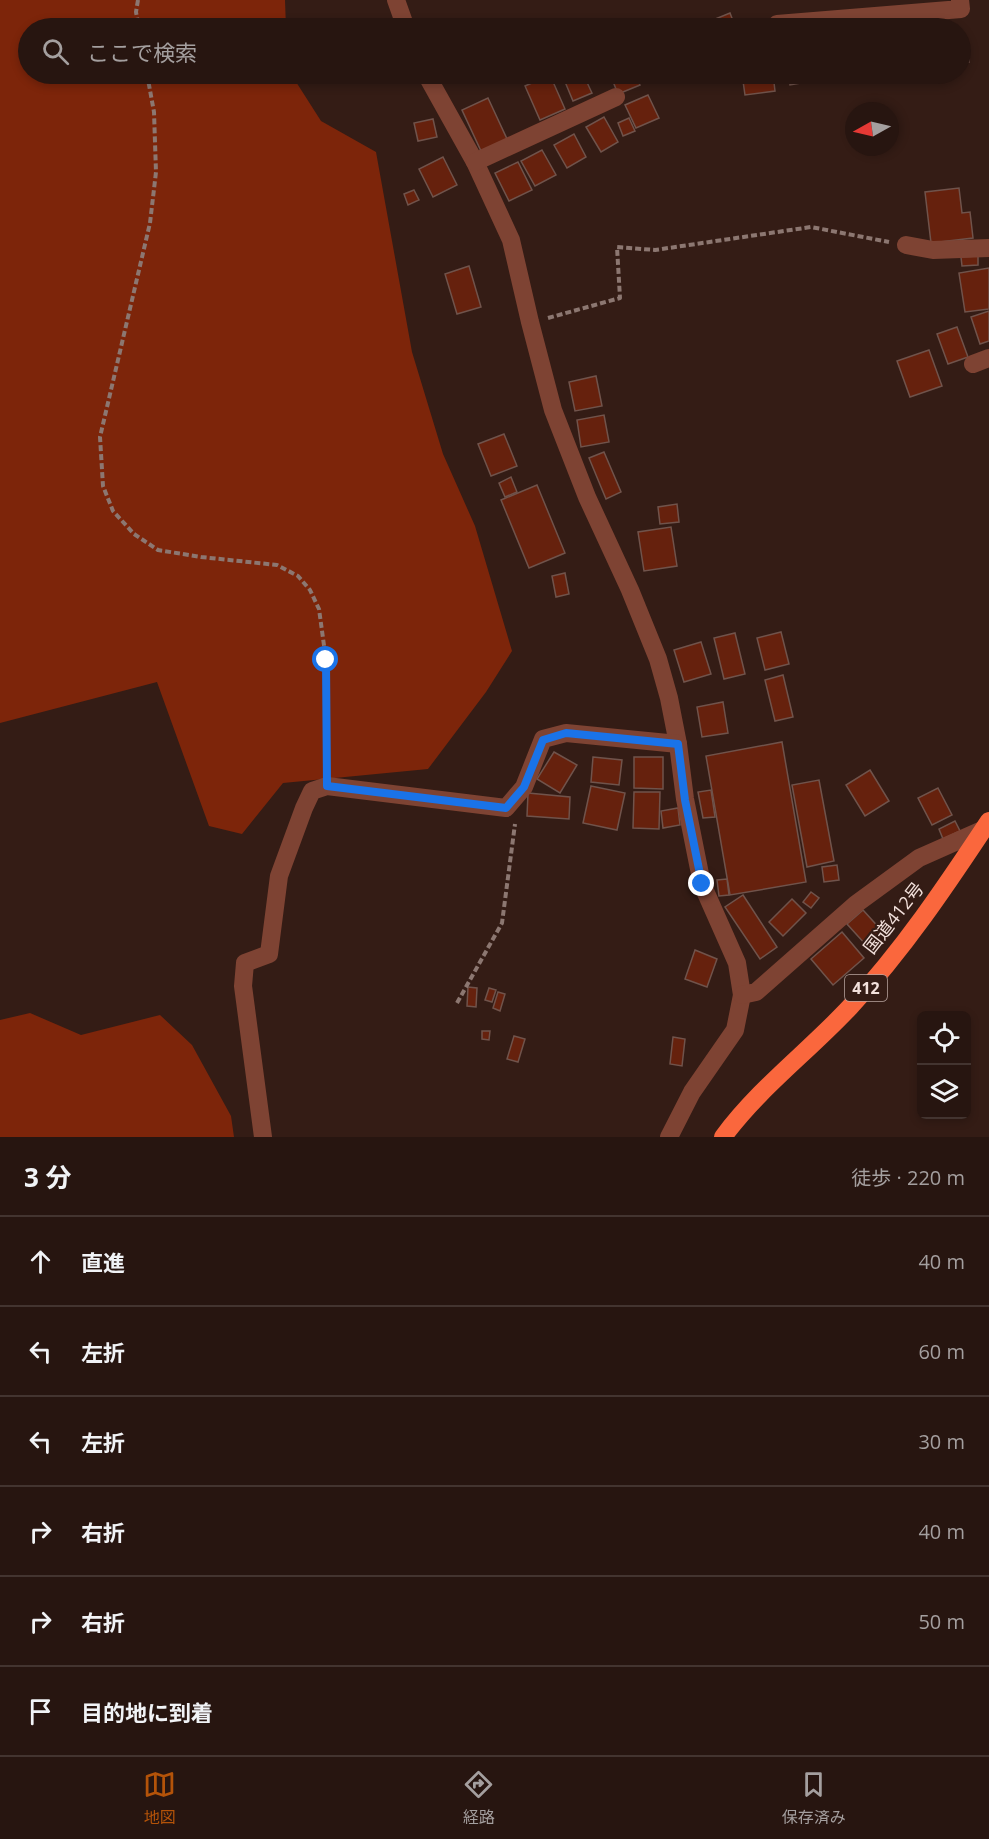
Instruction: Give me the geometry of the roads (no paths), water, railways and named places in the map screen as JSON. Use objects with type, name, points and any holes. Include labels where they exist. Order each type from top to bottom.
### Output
[{"type":"highway","name":"国道412号","points":[[723,1137],[788,1065],[857,998],[918,926],[987,825]]},
{"type":"street","points":[[396,0],[402,18]]},
{"type":"street","points":[[851,18],[961,9],[960,0]]},
{"type":"street","points":[[432,84],[475,162],[511,240],[553,410],[587,497],[630,590],[658,659],[678,744],[685,800],[702,884],[737,963],[742,995],[735,1030],[692,1092],[669,1137]]},
{"type":"street","points":[[475,162],[616,97]]},
{"type":"street","points":[[906,245],[933,250],[989,248]]},
{"type":"street","points":[[263,1137],[243,986],[245,963],[269,954],[279,876],[312,791],[327,786],[506,808],[524,787],[543,740],[566,733],[678,744]]},
{"type":"street","points":[[742,995],[756,992],[856,904],[919,858],[987,825]]}]
